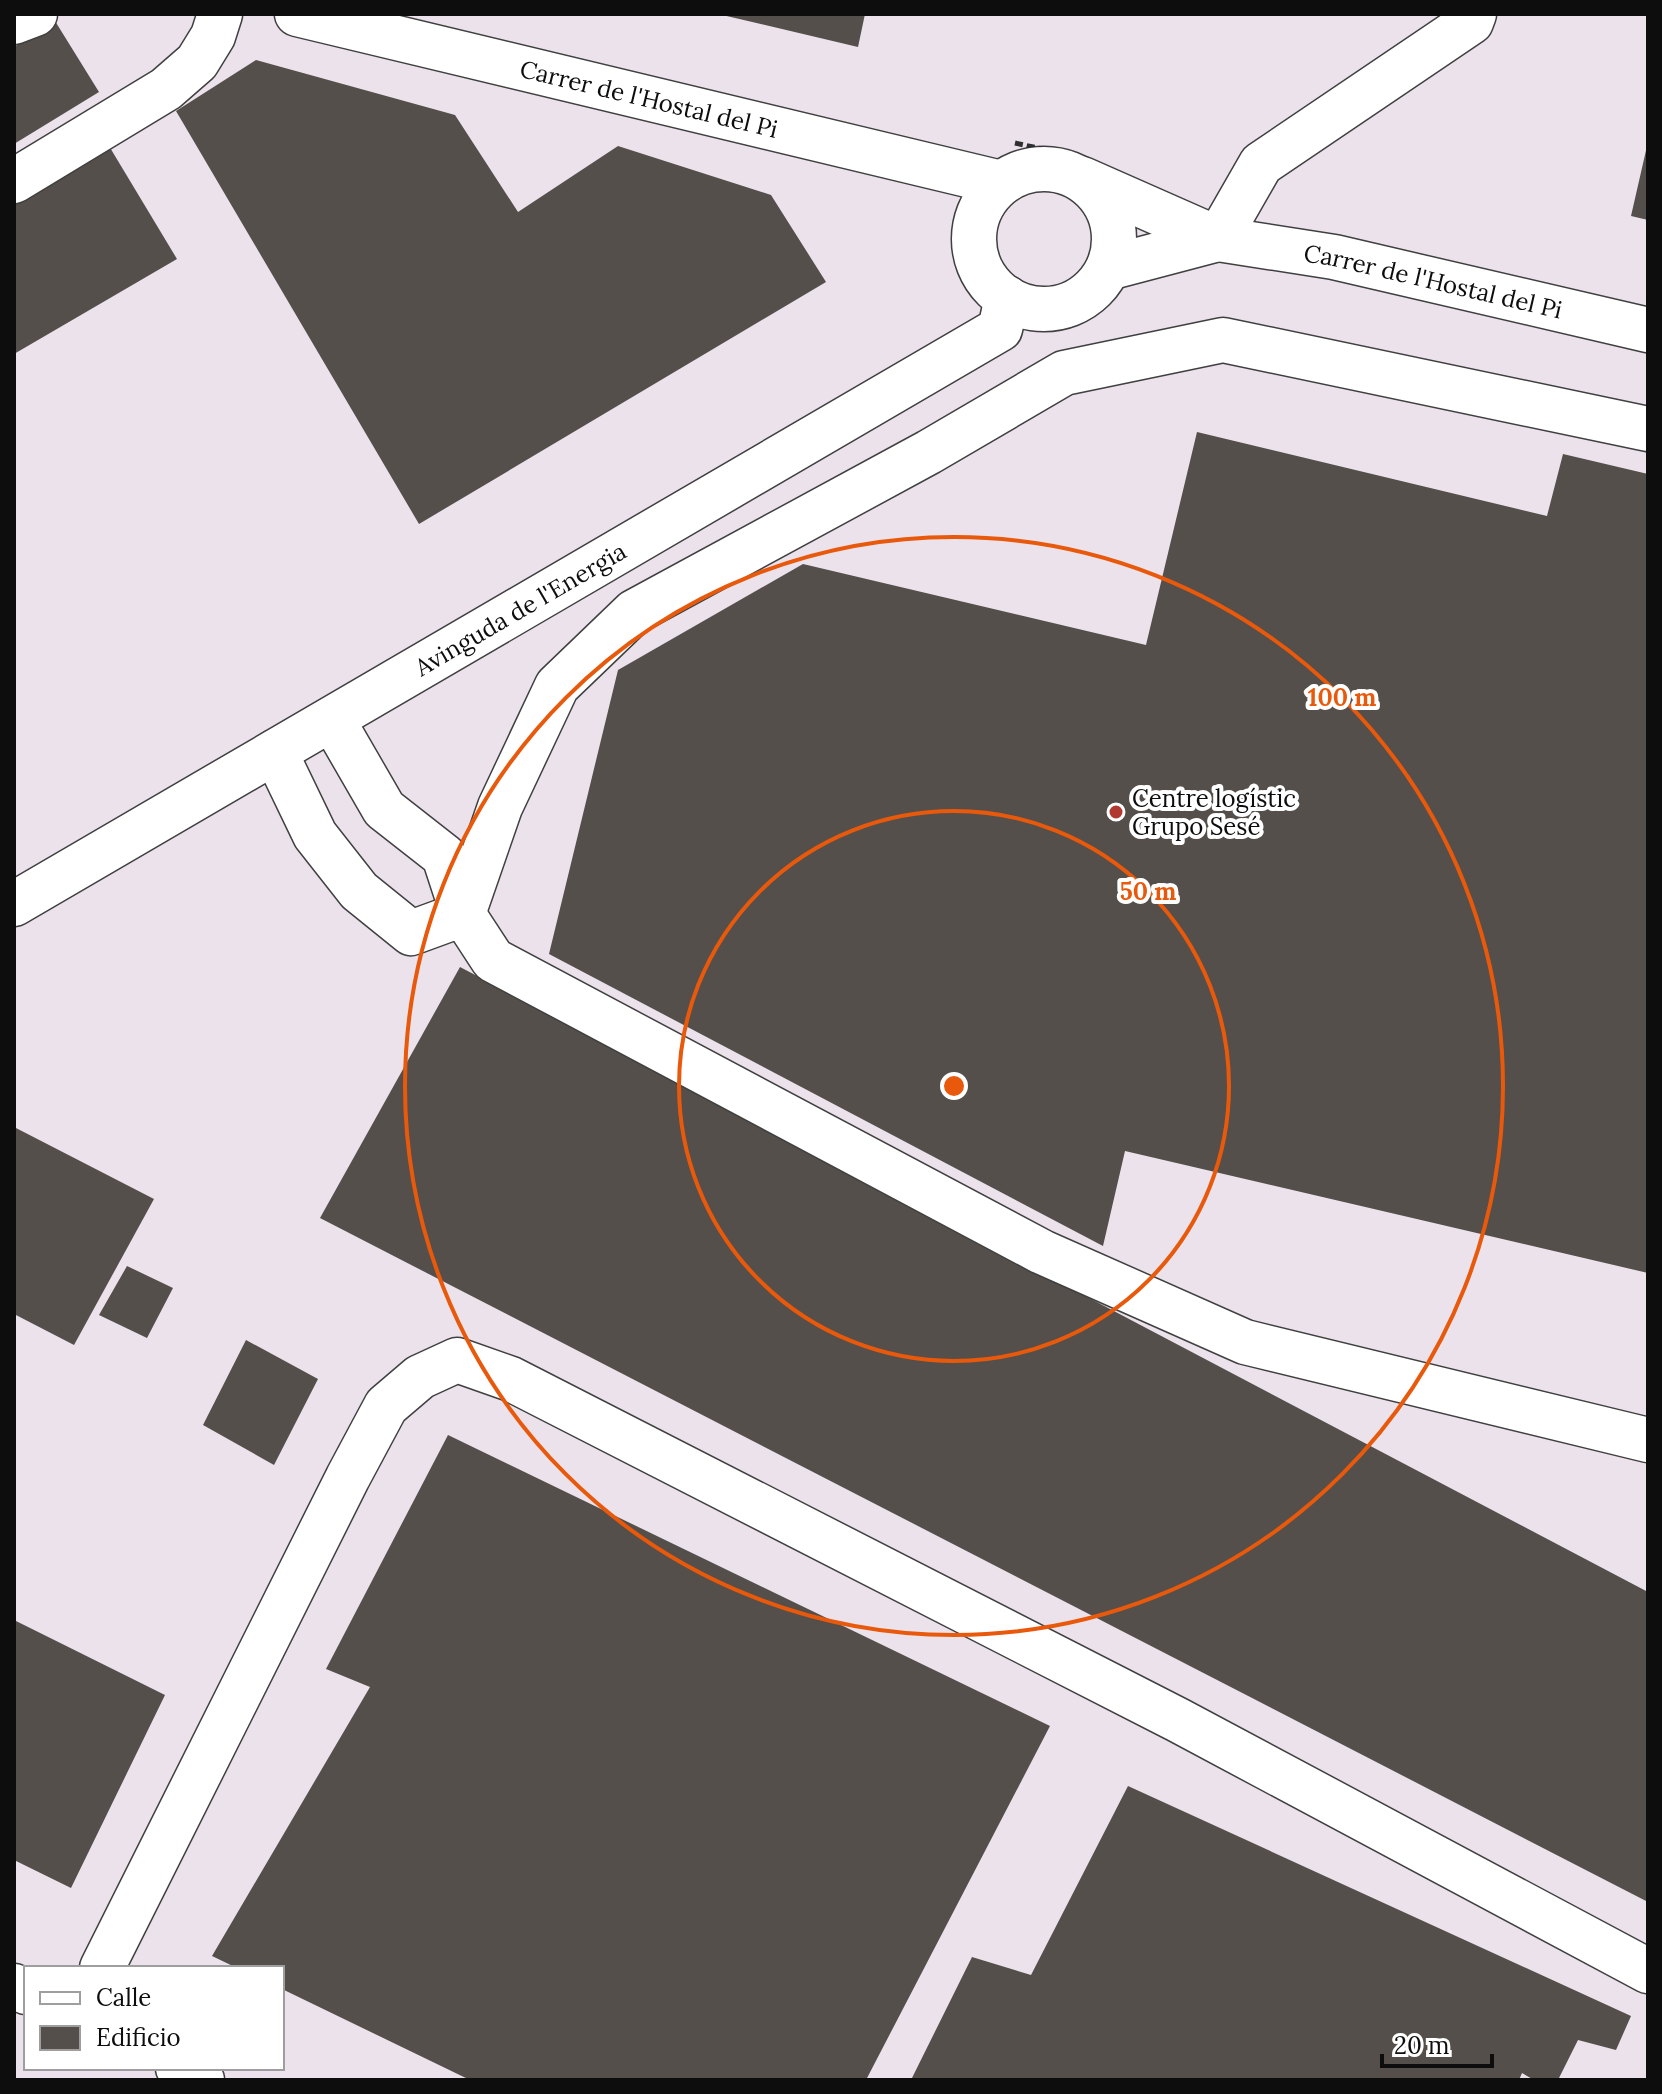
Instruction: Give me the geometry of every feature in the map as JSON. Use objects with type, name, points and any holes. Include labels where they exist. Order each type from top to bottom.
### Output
[{"type":"street","points":[[14,22],[35,14]]},
{"type":"street","points":[[14,181],[166,89],[197,62],[213,36],[220,14]]},
{"type":"street","name":"Carrer de l'Hostal del Pi","points":[[297,14],[1001,183]]},
{"type":"street","points":[[1218,239],[1261,164],[1471,22],[1474,14]]},
{"type":"street","points":[[1041,168],[1062,170],[1082,179],[1098,192],[1115,228],[1114,249],[1108,268],[1095,288],[1075,302],[1052,309],[1029,308],[1007,298],[990,284],[979,265],[974,243],[976,220],[985,200],[1001,183],[1020,173],[1041,168]]},
{"type":"street","name":"Carrer de l'Hostal del Pi","points":[[1082,179],[1218,239],[1334,257],[1648,330]]},
{"type":"street","name":"Carrer de l'Hostal del Pi","points":[[1108,268],[1218,239]]},
{"type":"street","name":"Avinguda de l'Energia","points":[[14,904],[1000,329],[1007,298]]},
{"type":"street","points":[[463,914],[500,807],[557,686],[634,612],[929,452],[1064,373],[1223,340],[1648,429]]},
{"type":"street","points":[[332,719],[384,809],[444,856],[463,914],[493,960],[1042,1252],[1245,1342],[1648,1440]]},
{"type":"street","points":[[275,752],[315,835],[359,891],[411,933],[463,914]]},
{"type":"street","points":[[103,1966],[386,1406],[420,1377],[457,1360],[511,1379],[1178,1720],[1648,1971]]},
{"type":"street","points":[[182,2070],[202,2080]]},
{"type":"shaded area","points":[[14,14],[1648,14],[1648,2080],[14,2080]]},
{"type":"building","points":[[718,14],[865,14],[858,47]]},
{"type":"building","points":[[55,21],[99,92],[14,144],[14,47]]},
{"type":"building","points":[[256,60],[455,115],[518,212],[618,146],[771,195],[826,282],[419,524],[176,111]]},
{"type":"building","points":[[109,146],[177,259],[14,354],[14,203]]},
{"type":"building","points":[[1648,146],[1648,220],[1631,216]]},
{"type":"building","name":"Centre logístic Grupo Sesé","points":[[1197,432],[1547,516],[1563,454],[1648,474],[1648,1273],[1125,1151],[1103,1246],[549,954],[618,670],[803,564],[1146,645]]},
{"type":"building","points":[[460,967],[1648,1592],[1648,1902],[320,1218]]},
{"type":"building","points":[[14,1127],[154,1199],[74,1345],[14,1314]]},
{"type":"building","points":[[127,1266],[173,1288],[147,1338],[99,1315]]},
{"type":"building","points":[[246,1340],[318,1379],[274,1465],[203,1425]]},
{"type":"building","points":[[448,1435],[1050,1726],[866,2080],[470,2080],[284,1990],[284,1966],[233,1966],[212,1956],[370,1687],[326,1669]]},
{"type":"building","points":[[14,1620],[165,1695],[71,1888],[14,1860]]},
{"type":"building","points":[[1128,1786],[1631,2016],[1616,2050],[1578,2040],[1558,2080],[1534,2080],[1522,2073],[1519,2080],[911,2080],[972,1957],[1031,1975]]},
{"type":"place","name":"Centre logístic Grupo Sesé","points":[[1116,812]]}]
